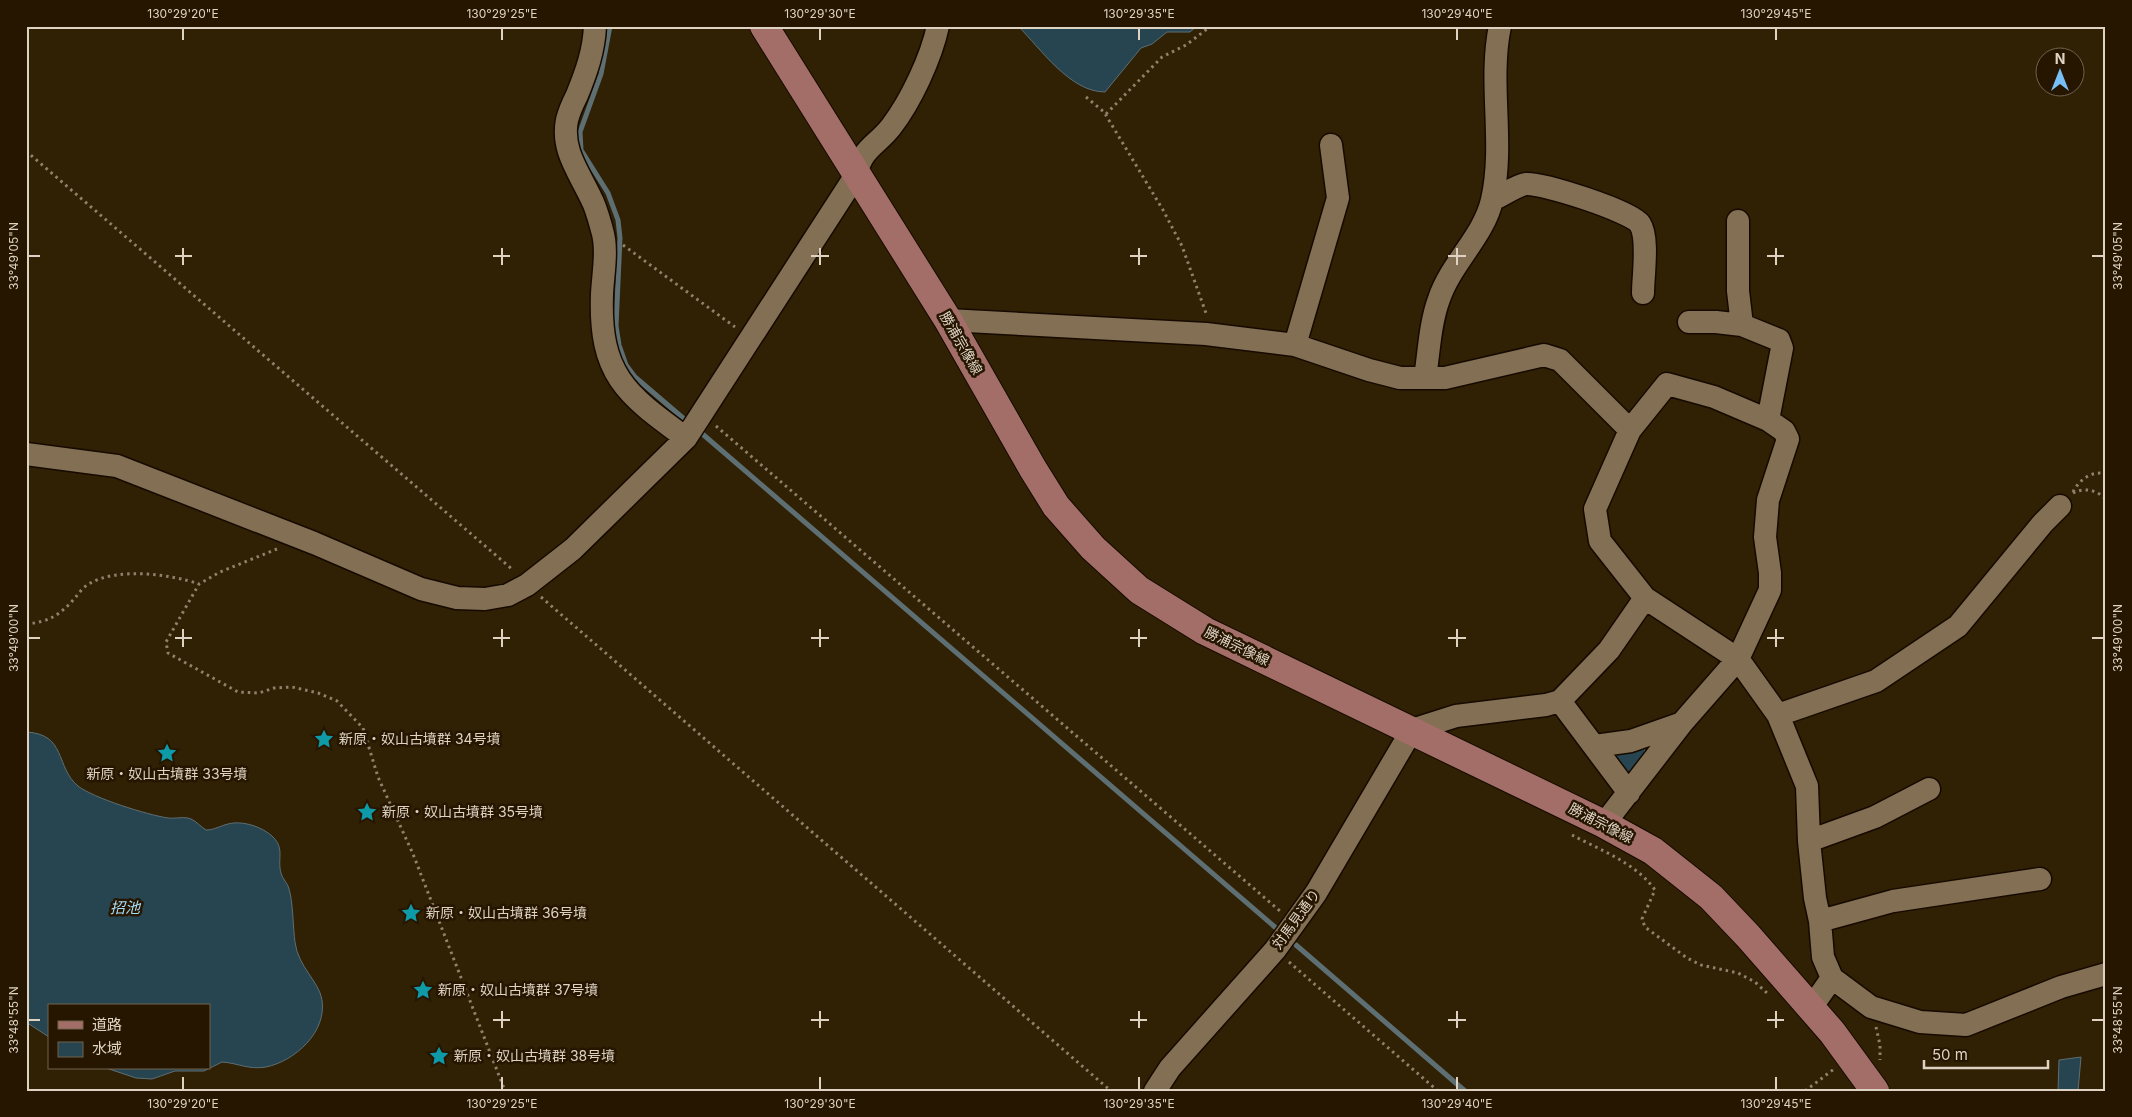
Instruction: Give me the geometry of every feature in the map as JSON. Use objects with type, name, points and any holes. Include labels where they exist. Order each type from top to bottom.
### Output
[{"type":"main road","name":"勝浦宗像線","points":[[764,26],[948,320],[1056,506],[1093,548],[1140,590],[1205,631],[1604,824],[1653,851],[1711,897],[1811,1008],[1873,1088]]},
{"type":"street","points":[[594,26],[588,66],[567,120],[566,142],[572,162],[593,200],[603,233],[602,306],[603,332],[607,354],[619,380],[640,404],[694,426]]},
{"type":"street","points":[[26,454],[117,466],[292,534],[421,588],[457,598],[485,599],[508,594],[527,585],[573,549],[694,426],[856,175],[860,158],[891,127],[911,95],[938,26]]},
{"type":"street","points":[[1425,378],[1439,299],[1457,262],[1487,218],[1492,200],[1499,157],[1495,57],[1500,26]]},
{"type":"street","points":[[1295,345],[1338,198],[1331,145]]},
{"type":"street","points":[[1492,200],[1506,195],[1519,186],[1528,184],[1568,194],[1628,214],[1640,225],[1645,241],[1643,293]]},
{"type":"street","points":[[1738,222],[1738,291],[1742,325]]},
{"type":"street","points":[[948,320],[1206,334],[1295,345],[1368,370],[1400,378],[1445,378],[1544,355],[1560,360],[1630,430]]},
{"type":"street","points":[[1689,322],[1716,322],[1742,325],[1779,340],[1782,348],[1768,420]]},
{"type":"street","points":[[1604,824],[1682,723],[1738,658],[1770,590],[1770,573],[1765,537],[1768,500],[1788,439],[1784,430],[1768,420],[1714,397],[1667,384],[1630,430],[1595,509],[1600,541],[1645,598],[1738,658],[1778,715],[1807,786],[1809,841],[1823,957],[1832,978],[1871,1007],[1920,1022],[1966,1025],[2061,987],[2106,974]]},
{"type":"street","points":[[1778,715],[1876,680],[1958,626],[2043,523],[2066,500]]},
{"type":"street","points":[[1412,730],[1456,716],[1546,705],[1560,701],[1609,650],[1645,598]]},
{"type":"street","points":[[1560,701],[1629,793]]},
{"type":"street","points":[[1595,746],[1631,741],[1682,723]]},
{"type":"street","name":"対馬見通り","points":[[1156,1091],[1170,1068],[1276,950],[1316,894],[1412,730]]},
{"type":"street","points":[[1809,841],[1875,817],[1929,789]]},
{"type":"street","points":[[1820,921],[1893,901],[2040,879]]},
{"type":"street","points":[[1811,1008],[1832,978]]},
{"type":"path","points":[[1106,114],[1162,57],[1186,45],[1211,26]]},
{"type":"path","points":[[1086,97],[1106,114],[1182,246],[1207,318],[1206,334]]},
{"type":"path","points":[[26,150],[520,576],[527,585],[1112,1091]]},
{"type":"path","points":[[603,233],[752,338]]},
{"type":"path","points":[[694,426],[1294,924]]},
{"type":"path","points":[[2066,500],[2077,484],[2094,473],[2106,474]]},
{"type":"path","points":[[2066,500],[2079,490],[2094,490],[2106,499]]},
{"type":"path","points":[[292,534],[284,546],[220,572],[199,584],[166,642],[168,652],[238,692],[259,693],[274,688],[292,687],[318,693],[337,701],[363,728],[378,777],[413,854],[505,1091]]},
{"type":"path","points":[[26,624],[43,623],[54,619],[87,584],[100,578],[119,574],[147,575],[178,577],[199,584]]},
{"type":"path","points":[[1568,833],[1628,865],[1649,881],[1655,890],[1642,919],[1645,927],[1687,958],[1701,965],[1738,973],[1755,982],[1774,999]]},
{"type":"path","points":[[1276,950],[1438,1091]]},
{"type":"path","points":[[1871,1007],[1880,1044],[1879,1069],[1873,1088]]},
{"type":"path","points":[[1805,1091],[1834,1069],[1830,1062]]},
{"type":"water","points":[[1018,26],[1197,26],[1190,32],[1167,32],[1152,44],[1141,48],[1105,92],[1092,90],[1068,77],[1046,57]]},
{"type":"water","name":"招池","points":[[26,732],[39,734],[48,739],[59,753],[71,778],[78,786],[96,796],[135,810],[159,816],[188,818],[206,830],[234,823],[246,824],[258,827],[269,833],[277,841],[280,850],[281,873],[290,894],[297,951],[317,986],[322,1000],[322,1012],[314,1034],[298,1052],[277,1064],[266,1067],[254,1068],[222,1062],[210,1068],[210,1004],[48,1004],[48,1036],[26,1022]]},
{"type":"water","points":[[1641,744],[1646,753],[1629,781],[1610,757]]},
{"type":"water","points":[[2081,1057],[2078,1091],[2058,1091],[2059,1060]]},
{"type":"water","name":"招池","points":[[112,1070],[206,1070],[175,1071],[152,1079],[136,1078]]},
{"type":"waterway","points":[[610,26],[601,74],[580,132],[581,150],[608,193],[618,220],[620,238],[616,326],[619,345],[626,365],[635,377],[690,424]]},
{"type":"waterway","points":[[699,431],[1276,928]]},
{"type":"waterway","points":[[1296,945],[1465,1091]]},
{"type":"place","name":"新原・奴山古墳群 34号墳","points":[[324,739]]},
{"type":"place","name":"新原・奴山古墳群 33号墳","points":[[167,753]]},
{"type":"place","name":"新原・奴山古墳群 35号墳","points":[[367,812]]},
{"type":"place","name":"新原・奴山古墳群 36号墳","points":[[411,913]]},
{"type":"place","name":"新原・奴山古墳群 37号墳","points":[[423,990]]},
{"type":"place","name":"新原・奴山古墳群 38号墳","points":[[439,1056]]}]
